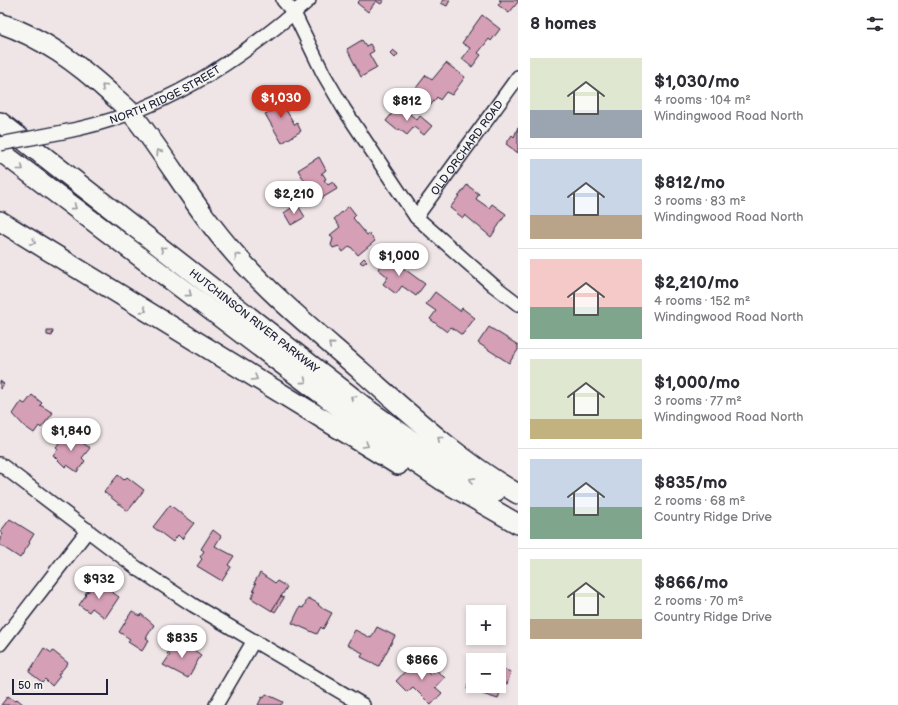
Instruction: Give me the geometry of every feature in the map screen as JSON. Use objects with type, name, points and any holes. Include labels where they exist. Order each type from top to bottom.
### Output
[{"type":"highway","points":[[0,23],[31,35],[64,55],[95,80],[132,114],[205,217],[257,278],[285,305],[440,439],[474,465],[518,494]]},
{"type":"highway","name":"HUTCHINSON RIVER PARKWAY","points":[[0,122],[370,411],[446,464],[518,506]]},
{"type":"highway","name":"HUTCHINSON RIVER PARKWAY","points":[[0,151],[385,442],[463,494],[518,524]]},
{"type":"highway","points":[[0,221],[456,501],[518,529]]},
{"type":"street","points":[[283,0],[294,13],[323,72],[344,109],[416,217],[493,285],[518,304]]},
{"type":"street","name":"NORTH RIDGE STREET","points":[[0,144],[107,123],[132,114],[205,77],[235,58],[294,13],[308,0]]},
{"type":"street","name":"OLD ORCHARD ROAD","points":[[416,217],[518,77]]},
{"type":"street","points":[[0,464],[137,568],[253,642],[363,705]]},
{"type":"street","points":[[0,644],[88,530]]},
{"type":"street","points":[[216,705],[253,642]]},
{"type":"building","points":[[360,0],[384,0],[381,4],[376,1],[368,12],[357,3]]},
{"type":"building","points":[[444,0],[450,0],[447,6],[441,3]]},
{"type":"building","points":[[499,0],[518,0],[518,2],[509,13],[498,5],[501,1]]},
{"type":"building","points":[[482,15],[500,29],[491,41],[489,39],[478,53],[481,55],[472,67],[462,59],[470,48],[462,43]]},
{"type":"building","points":[[362,40],[366,46],[370,44],[374,51],[369,54],[377,68],[361,77],[347,49]]},
{"type":"building","points":[[393,50],[398,54],[395,58],[390,53]]},
{"type":"building","points":[[446,63],[465,77],[452,95],[446,92],[440,100],[437,97],[430,106],[418,97],[422,93],[416,88],[426,75],[432,80]]},
{"type":"building","points":[[279,93],[285,104],[283,105],[295,125],[297,123],[301,131],[282,143],[265,114],[272,111],[266,100]]},
{"type":"building","points":[[399,105],[417,120],[420,116],[432,126],[424,135],[414,127],[407,135],[399,129],[398,131],[386,121]]},
{"type":"building","points":[[518,127],[518,153],[506,144],[512,135],[514,137]]},
{"type":"building","points":[[319,157],[326,170],[321,174],[323,174],[326,179],[324,180],[328,185],[333,182],[337,189],[317,201],[298,170]]},
{"type":"building","points":[[467,185],[479,194],[476,199],[489,208],[492,204],[506,214],[491,237],[465,215],[463,218],[450,208]]},
{"type":"building","points":[[297,204],[305,217],[291,225],[284,213]]},
{"type":"building","points":[[349,206],[356,215],[353,218],[367,235],[369,234],[375,241],[358,255],[350,246],[343,252],[339,246],[333,248],[331,245],[333,239],[330,235],[340,227],[334,219]]},
{"type":"building","points":[[389,253],[401,262],[399,265],[425,284],[416,296],[402,286],[396,294],[383,284],[388,277],[378,269]]},
{"type":"building","points":[[364,258],[367,261],[363,264],[360,262]]},
{"type":"building","points":[[435,292],[460,311],[462,308],[475,318],[462,335],[451,327],[447,332],[430,319],[436,311],[426,304]]},
{"type":"building","points":[[489,327],[518,345],[518,350],[509,363],[478,343]]},
{"type":"building","points":[[47,331],[53,331],[52,336],[47,335]]},
{"type":"building","points":[[0,381],[4,384],[0,389]]},
{"type":"building","points":[[32,395],[42,403],[40,405],[53,413],[41,428],[39,426],[34,433],[24,426],[13,414],[21,402],[25,404]]},
{"type":"building","points":[[65,431],[90,448],[82,458],[85,461],[77,472],[67,465],[65,467],[53,455],[58,449],[56,447],[60,442],[58,440]]},
{"type":"building","points":[[118,475],[124,480],[127,477],[144,490],[128,511],[104,492]]},
{"type":"building","points":[[170,505],[194,523],[182,539],[178,535],[173,542],[153,527]]},
{"type":"building","points":[[10,519],[34,534],[20,558],[0,545],[0,538],[3,534],[0,532]]},
{"type":"building","points":[[213,530],[221,536],[215,546],[234,556],[228,565],[231,567],[222,581],[197,566],[202,559],[200,557],[204,551],[201,549]]},
{"type":"building","points":[[260,573],[275,583],[277,581],[287,587],[272,611],[251,598],[255,591],[253,590],[256,584],[254,583]]},
{"type":"building","points":[[96,581],[119,597],[105,618],[92,608],[89,612],[79,605],[87,591],[88,592]]},
{"type":"building","points":[[281,596],[284,598],[275,612],[272,610]]},
{"type":"building","points":[[308,598],[332,613],[323,629],[321,627],[317,634],[292,623],[300,607],[303,608]]},
{"type":"building","points":[[132,611],[140,616],[141,614],[154,625],[146,638],[149,640],[142,651],[128,642],[130,639],[119,632]]},
{"type":"building","points":[[377,627],[395,636],[379,666],[361,657],[363,653],[347,645],[355,630],[371,638]]},
{"type":"building","points":[[176,640],[187,645],[201,655],[188,678],[163,665],[170,655],[167,654]]},
{"type":"building","points":[[44,648],[52,653],[53,651],[68,663],[58,675],[60,676],[52,686],[45,679],[42,682],[29,672]]},
{"type":"building","points":[[419,657],[430,668],[427,672],[430,675],[435,669],[445,678],[435,687],[442,693],[431,705],[413,687],[407,692],[396,681]]},
{"type":"building","points":[[506,670],[511,672],[506,684]]},
{"type":"building","points":[[479,693],[500,693],[498,699]]},
{"type":"building","points":[[266,694],[283,702],[281,705],[258,705],[262,697],[264,698]]},
{"type":"building","points":[[8,696],[15,701],[17,699],[24,705],[1,705]]}]
